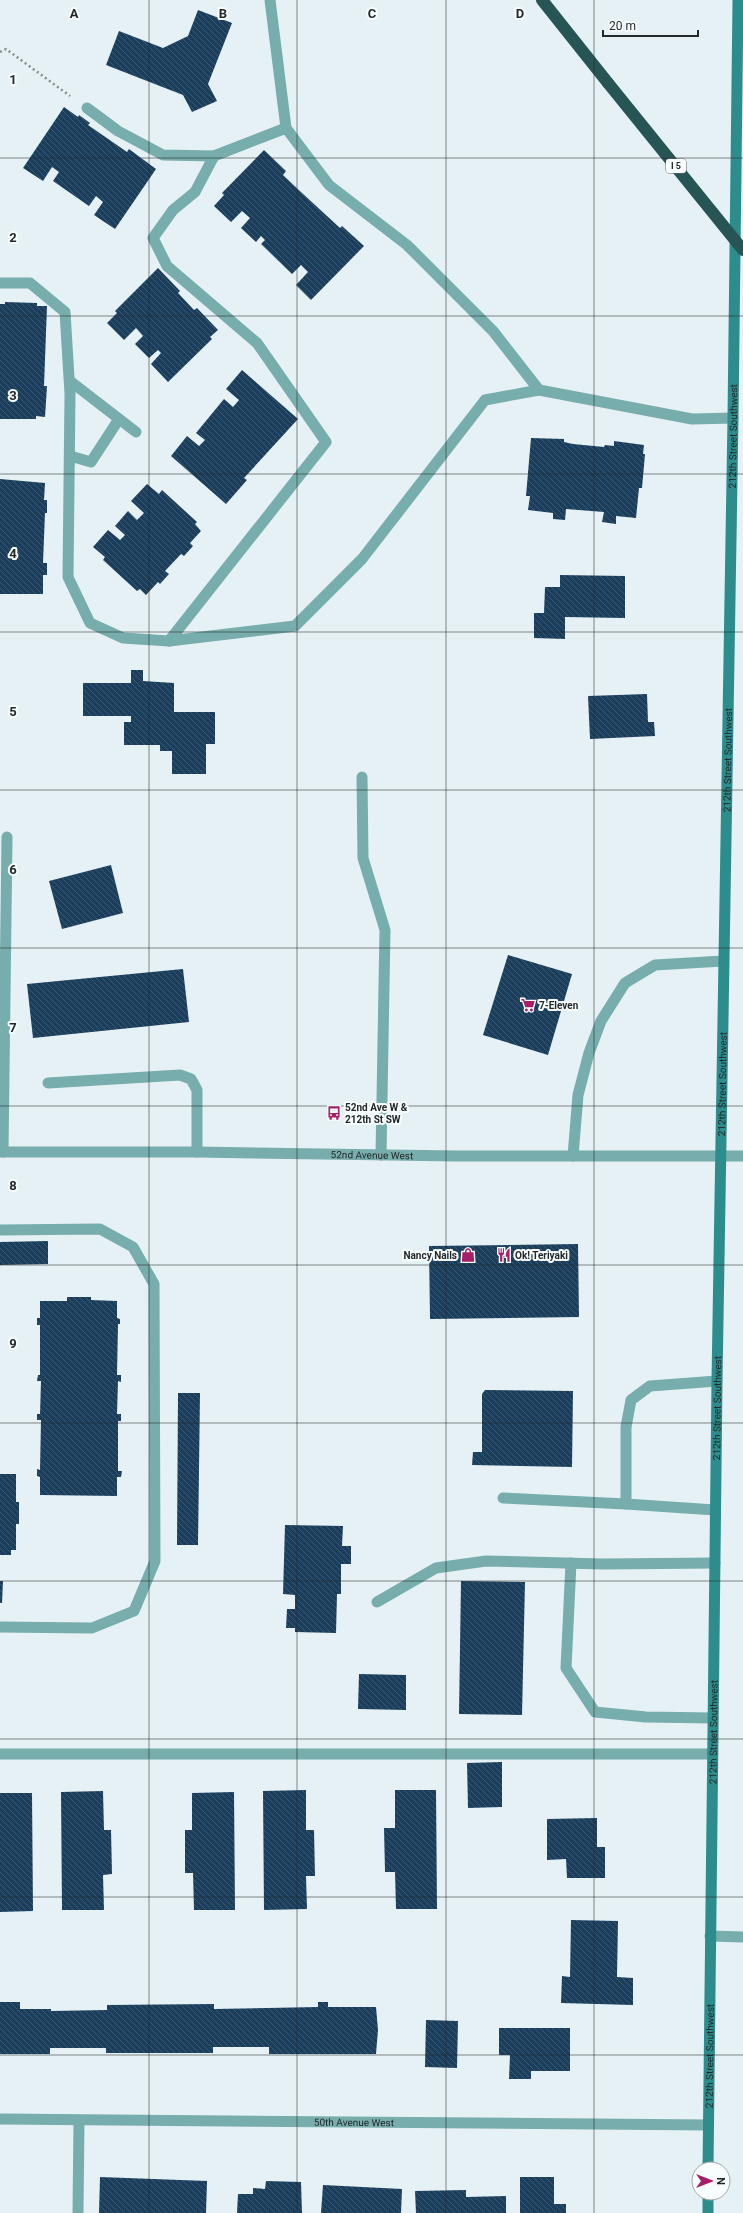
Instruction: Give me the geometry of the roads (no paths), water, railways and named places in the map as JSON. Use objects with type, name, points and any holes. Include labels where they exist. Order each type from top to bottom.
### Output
[{"type":"highway","name":"I 5","points":[[542,0],[743,250]]},
{"type":"main road","name":"212th Street Southwest","points":[[708,2161],[715,1510],[733,418],[738,0]]},
{"type":"main road","points":[[708,2201],[708,2213]]},
{"type":"street","points":[[270,0],[286,128],[329,185],[407,245],[493,331],[539,390]]},
{"type":"street","points":[[86,108],[118,131],[163,155],[214,156],[286,128]]},
{"type":"street","points":[[169,641],[326,442],[257,343],[167,266],[153,238],[173,210],[195,192],[214,156]]},
{"type":"street","points":[[0,283],[30,283],[65,312],[70,381],[68,577],[90,623],[123,638],[169,641],[295,626],[362,559],[485,400],[539,390],[692,419],[733,418]]},
{"type":"street","points":[[70,381],[136,432]]},
{"type":"street","points":[[70,456],[91,462],[119,419]]},
{"type":"street","points":[[362,777],[363,858],[385,930],[380,1155]]},
{"type":"street","points":[[1,1152],[7,837]]},
{"type":"street","points":[[573,1156],[578,1094],[589,1053],[601,1021],[625,983],[655,965],[723,961]]},
{"type":"street","points":[[48,1083],[180,1075],[191,1079],[197,1090],[197,1152]]},
{"type":"street","name":"52nd Avenue West","points":[[1,1152],[743,1156]]},
{"type":"street","points":[[0,1230],[100,1229],[133,1246],[154,1284],[155,1561],[134,1611],[92,1628],[0,1627]]},
{"type":"street","points":[[626,1504],[626,1427],[630,1400],[650,1386],[717,1381]]},
{"type":"street","points":[[503,1498],[715,1510]]},
{"type":"street","points":[[377,1602],[436,1568],[486,1561],[571,1563],[715,1563]]},
{"type":"street","points":[[571,1563],[566,1668],[595,1712],[646,1716],[713,1718]]},
{"type":"street","points":[[0,1754],[712,1754]]},
{"type":"street","points":[[710,1936],[743,1936]]},
{"type":"street","name":"50th Avenue West","points":[[0,2119],[708,2125]]},
{"type":"street","points":[[78,2213],[79,2120]]},
{"type":"place","name":"7-Eleven","points":[[528,1005]]},
{"type":"place","name":"52nd Ave W & 212th St SW","points":[[334,1113]]},
{"type":"place","name":"Nancy Nails","points":[[468,1255]]},
{"type":"place","name":"Ok! Teriyaki","points":[[504,1255]]}]
